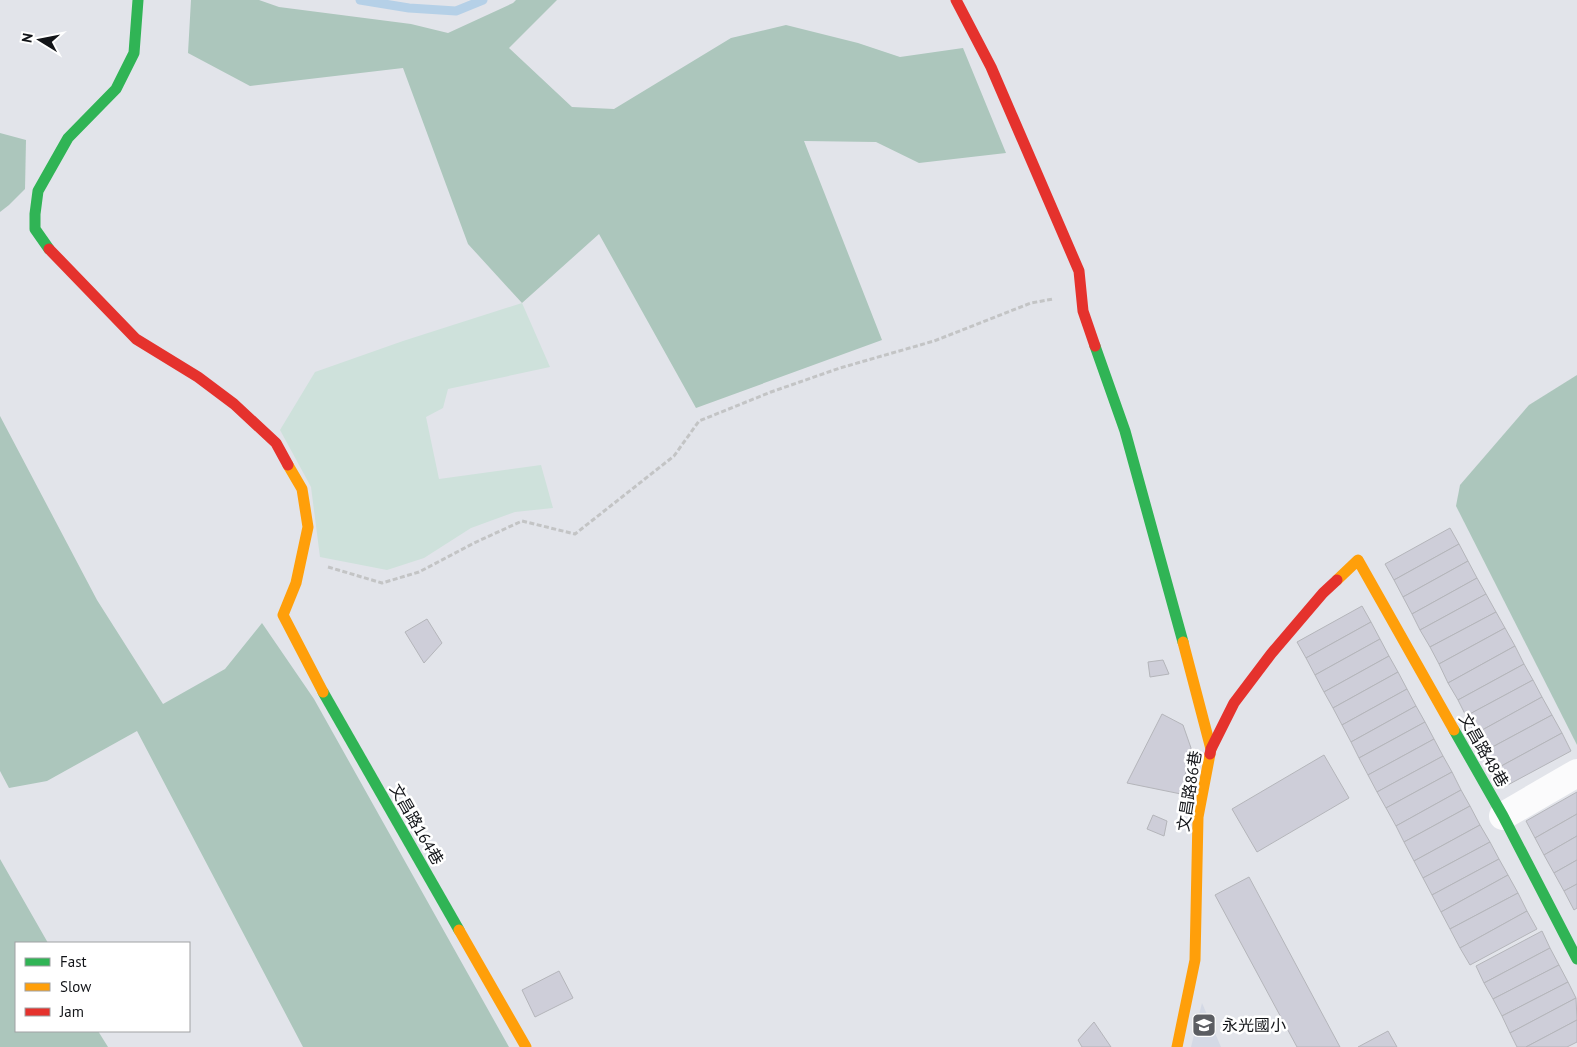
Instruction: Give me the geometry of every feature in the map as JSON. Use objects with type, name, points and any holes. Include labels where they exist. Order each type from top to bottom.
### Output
[{"type":"street","points":[[138,0],[134,53],[116,90],[68,138],[38,191],[35,229],[52,254],[136,339],[198,377],[220,393],[276,443],[302,489],[308,527],[301,561]]},
{"type":"street","points":[[956,0],[991,67],[1079,271],[1082,311],[1125,431],[1211,749]]},
{"type":"street","name":"文昌路86巷","points":[[1177,1047],[1195,960],[1198,817],[1211,749],[1234,703],[1271,654],[1323,593],[1358,560]]},
{"type":"street","name":"文昌路48巷","points":[[1358,560],[1503,816],[1577,959]]},
{"type":"street","name":"文昌路164巷","points":[[301,561],[296,582],[283,615],[329,704],[526,1047]]},
{"type":"street","points":[[1503,816],[1577,773]]},
{"type":"path","points":[[301,561],[382,583],[419,572],[474,543],[522,521],[575,534],[674,456],[699,421],[771,392],[840,368],[934,342],[1032,304],[1081,292]]},
{"type":"shaded area","points":[[522,303],[550,367],[448,389],[443,408],[426,417],[439,479],[541,465],[553,508],[515,512],[471,528],[424,558],[387,570],[320,557],[311,487],[280,430],[315,372],[403,341]]},
{"type":"shaded area","name":"永光國小","points":[[1202,1003],[1221,1047],[1191,1047]]},
{"type":"green space","points":[[191,0],[259,0],[279,7],[411,24],[448,33],[516,0],[557,0],[509,48],[572,107],[614,109],[731,38],[786,25],[858,43],[900,57],[963,48],[1006,153],[919,163],[876,142],[804,141],[882,340],[696,408],[599,234],[522,303],[468,244],[403,68],[250,86],[188,53]]},
{"type":"green space","points":[[0,133],[26,140],[25,189],[0,212]]},
{"type":"green space","points":[[1577,375],[1577,745],[1456,506],[1460,485],[1529,405]]},
{"type":"green space","points":[[0,416],[97,600],[163,704],[225,669],[262,623],[314,699],[509,1047],[303,1047],[137,731],[47,781],[9,788],[0,771]]},
{"type":"green space","points":[[0,859],[47,942],[15,942],[15,1032],[99,1032],[108,1047],[0,1047]]},
{"type":"building","points":[[1450,528],[1459,544],[1394,580],[1385,564]]},
{"type":"building","points":[[1459,544],[1468,561],[1403,597],[1394,580]]},
{"type":"building","points":[[1468,561],[1477,578],[1412,614],[1403,597]]},
{"type":"building","points":[[1477,578],[1486,594],[1420,630],[1412,614]]},
{"type":"building","points":[[1486,594],[1496,612],[1430,647],[1420,630]]},
{"type":"building","points":[[1362,606],[1371,622],[1306,658],[1297,642]]},
{"type":"building","points":[[1496,612],[1505,628],[1439,664],[1430,647]]},
{"type":"building","points":[[427,619],[442,643],[424,663],[405,632]]},
{"type":"building","points":[[1371,622],[1380,639],[1315,675],[1306,658]]},
{"type":"building","points":[[1505,628],[1515,646],[1448,683],[1439,664]]},
{"type":"building","points":[[1380,639],[1389,656],[1324,692],[1315,675]]},
{"type":"building","points":[[1515,646],[1524,664],[1458,700],[1448,683]]},
{"type":"building","points":[[1389,656],[1398,672],[1333,708],[1324,692]]},
{"type":"building","points":[[1163,660],[1169,674],[1150,677],[1148,662]]},
{"type":"building","points":[[1524,664],[1533,680],[1466,716],[1458,700]]},
{"type":"building","points":[[1398,672],[1407,689],[1342,725],[1333,708]]},
{"type":"building","points":[[1533,680],[1542,697],[1475,734],[1466,716]]},
{"type":"building","points":[[1407,689],[1416,706],[1351,742],[1342,725]]},
{"type":"building","points":[[1542,697],[1552,715],[1485,751],[1475,734]]},
{"type":"building","points":[[1416,706],[1425,722],[1359,758],[1351,742]]},
{"type":"building","points":[[1162,714],[1183,725],[1191,748],[1181,794],[1127,783]]},
{"type":"building","points":[[1552,715],[1562,733],[1494,770],[1485,751]]},
{"type":"building","points":[[1425,722],[1434,739],[1368,775],[1359,758]]},
{"type":"building","points":[[1562,733],[1571,751],[1504,787],[1494,770]]},
{"type":"building","points":[[1434,739],[1443,756],[1377,792],[1368,775]]},
{"type":"building","points":[[1324,755],[1349,798],[1257,852],[1232,809]]},
{"type":"building","points":[[1443,756],[1452,772],[1386,808],[1377,792]]},
{"type":"building","points":[[1452,772],[1461,790],[1396,826],[1386,808]]},
{"type":"building","points":[[1461,790],[1470,806],[1404,842],[1396,826]]},
{"type":"building","points":[[1577,792],[1577,814],[1535,838],[1526,821]]},
{"type":"building","points":[[1470,806],[1480,825],[1414,861],[1404,842]]},
{"type":"building","points":[[1577,814],[1577,836],[1544,855],[1535,838]]},
{"type":"building","points":[[1153,815],[1167,821],[1164,836],[1147,829]]},
{"type":"building","points":[[1480,825],[1490,842],[1423,878],[1414,861]]},
{"type":"building","points":[[1577,836],[1577,860],[1554,873],[1544,855]]},
{"type":"building","points":[[1490,842],[1499,859],[1432,895],[1423,878]]},
{"type":"building","points":[[1499,859],[1508,875],[1441,912],[1432,895]]},
{"type":"building","points":[[1577,860],[1577,884],[1564,891],[1554,873]]},
{"type":"building","points":[[1508,875],[1518,893],[1450,929],[1441,912]]},
{"type":"building","points":[[1249,877],[1340,1047],[1297,1047],[1215,895]]},
{"type":"building","points":[[1577,884],[1577,908],[1574,910],[1564,891]]},
{"type":"building","points":[[1518,893],[1527,911],[1460,948],[1450,929]]},
{"type":"building","points":[[1527,911],[1537,929],[1470,965],[1460,948]]},
{"type":"building","points":[[1542,931],[1550,948],[1484,983],[1476,966]]},
{"type":"building","points":[[1550,948],[1559,965],[1493,999],[1484,983]]},
{"type":"building","points":[[1559,965],[1568,982],[1502,1016],[1493,999]]},
{"type":"building","points":[[559,971],[573,998],[535,1017],[522,990]]},
{"type":"building","points":[[1568,982],[1576,998],[1510,1033],[1502,1016]]},
{"type":"building","points":[[1576,998],[1577,1020],[1526,1047],[1517,1047],[1510,1033]]},
{"type":"building","points":[[1577,1020],[1577,1042],[1567,1047],[1526,1047]]},
{"type":"building","points":[[1094,1022],[1111,1047],[1082,1047],[1078,1040]]},
{"type":"building","points":[[1388,1031],[1397,1047],[1358,1047]]},
{"type":"waterway","points":[[360,0],[409,8],[456,11],[483,0]]},
{"type":"traffic: fast","points":[[49,249],[35,229],[38,191],[68,138],[116,89],[134,53],[138,0]]},
{"type":"traffic: fast","points":[[1095,346],[1125,431],[1183,642]]},
{"type":"traffic: fast","points":[[323,692],[459,930]]},
{"type":"traffic: fast","points":[[1454,730],[1503,816],[1577,959]]},
{"type":"traffic: slow","points":[[288,465],[302,489],[308,527],[296,583],[283,615],[323,692]]},
{"type":"traffic: slow","points":[[1337,580],[1358,560],[1454,730]]},
{"type":"traffic: slow","points":[[1183,642],[1211,749]]},
{"type":"traffic: slow","points":[[1177,1047],[1195,960],[1198,817],[1210,754]]},
{"type":"traffic: slow","points":[[459,930],[526,1047]]},
{"type":"traffic: jam","points":[[956,0],[991,67],[1079,271],[1083,311],[1095,346]]},
{"type":"traffic: jam","points":[[49,249],[136,339],[198,377],[234,404],[276,443],[288,465]]},
{"type":"traffic: jam","points":[[1210,754],[1234,703],[1271,654],[1323,593],[1337,580]]},
{"type":"place","name":"永光國小","points":[[1204,1025]]}]
